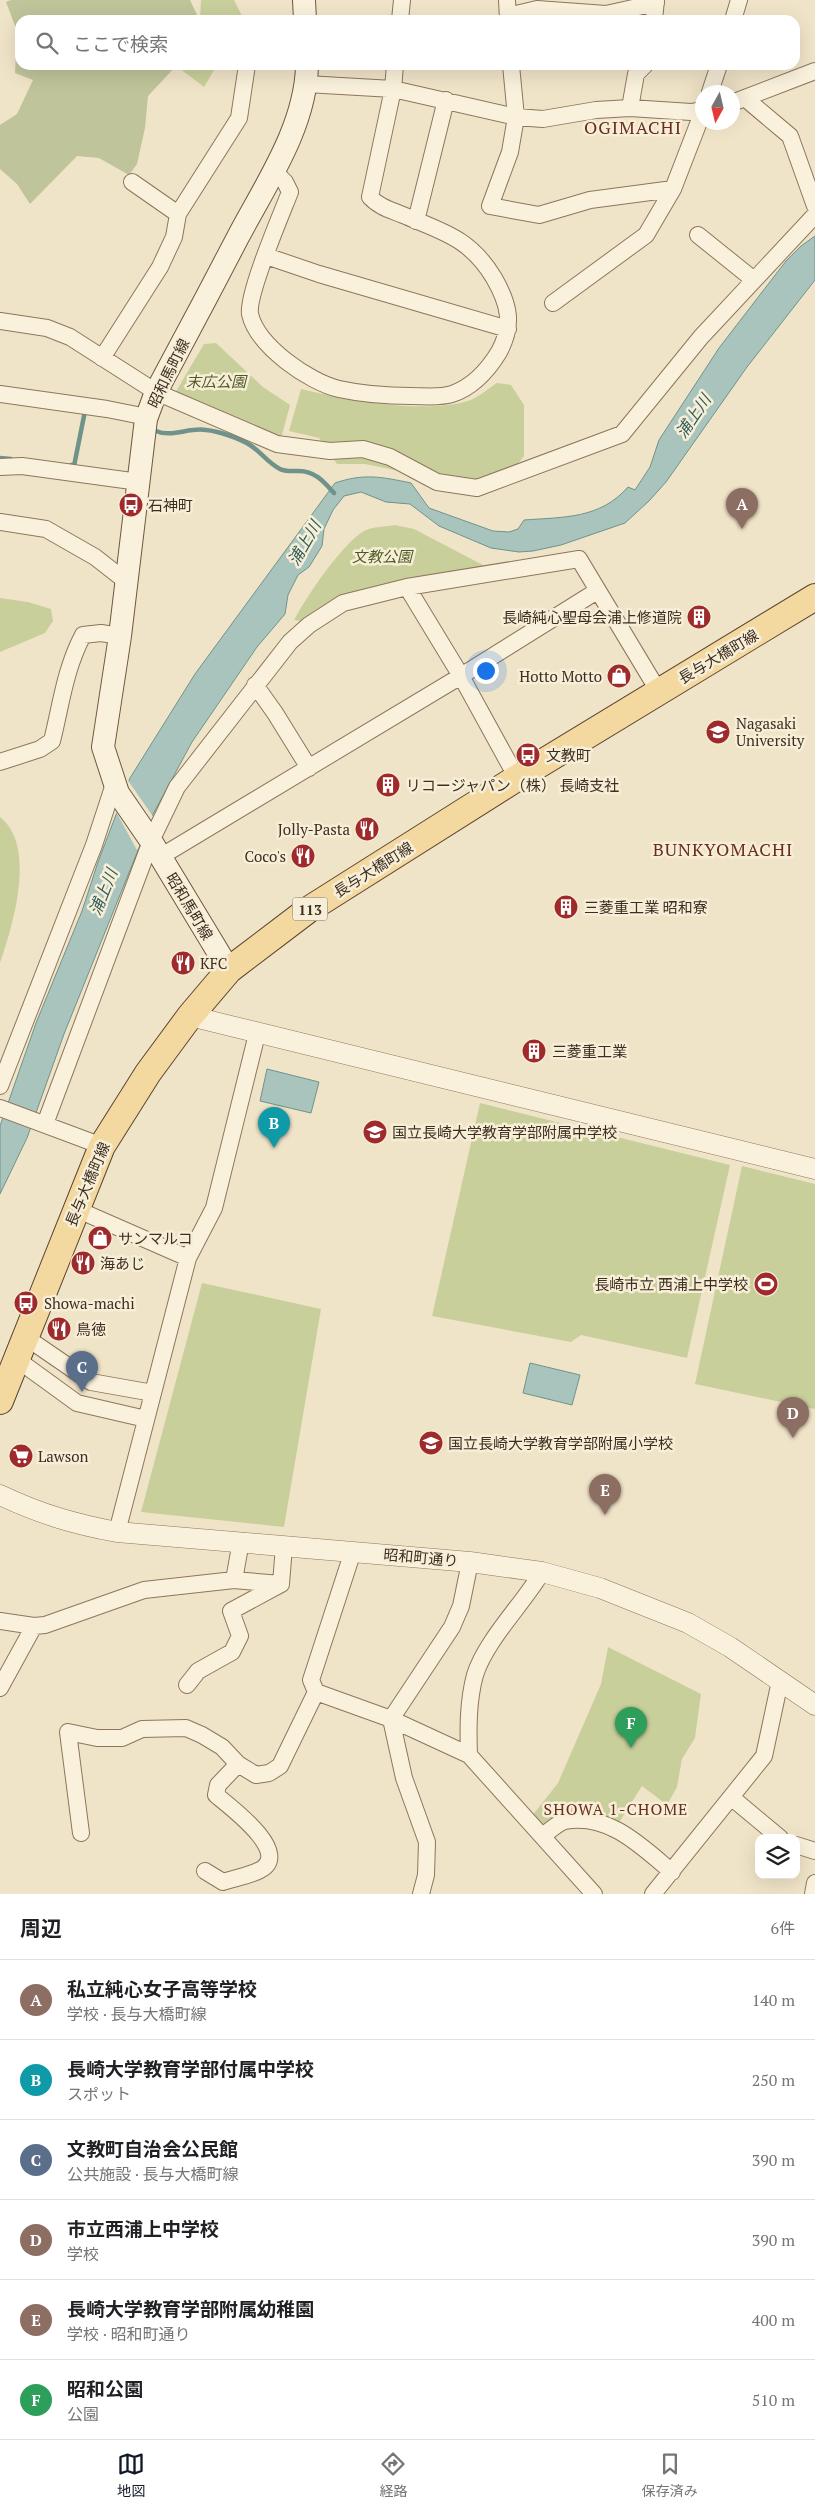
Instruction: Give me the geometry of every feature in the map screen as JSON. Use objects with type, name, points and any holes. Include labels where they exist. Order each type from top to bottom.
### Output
[{"type":"main road","points":[[304,0],[305,15]]},
{"type":"main road","name":"昭和馬町線","points":[[229,970],[117,787],[107,764],[103,747],[120,636],[146,419],[156,392],[273,170],[294,126],[307,75]]},
{"type":"main road","name":"長与大橋町線","points":[[0,1401],[102,1146],[148,1074],[190,1016],[229,970],[308,910],[517,778],[815,597]]},
{"type":"street","points":[[400,15],[402,0]]},
{"type":"street","points":[[734,15],[739,0]]},
{"type":"street","points":[[508,12],[537,9],[606,14],[656,1],[655,15]]},
{"type":"street","points":[[102,358],[160,267],[174,237],[178,214],[239,118],[246,70]]},
{"type":"street","points":[[273,170],[286,182],[290,192],[252,293],[250,312],[256,331],[271,349],[318,381],[338,389],[399,396],[451,395],[468,387],[483,373],[507,337],[508,306],[475,242],[458,239],[416,221],[382,206],[370,197],[393,89],[395,70]]},
{"type":"street","points":[[511,70],[516,117],[510,152],[488,210],[539,215],[590,200],[673,189]]},
{"type":"street","points":[[630,108],[636,74],[640,70]]},
{"type":"street","points":[[712,85],[717,70]]},
{"type":"street","points":[[740,101],[815,72]]},
{"type":"street","points":[[307,75],[393,89],[516,117],[543,119],[596,110],[630,108],[695,112]]},
{"type":"street","points":[[416,221],[446,100]]},
{"type":"street","points":[[740,102],[790,136],[815,206]]},
{"type":"street","points":[[554,303],[646,235],[673,189],[695,130]]},
{"type":"street","points":[[132,182],[178,214]]},
{"type":"street","points":[[0,322],[54,331],[70,336],[156,392],[277,444],[330,452],[363,449],[390,457],[437,482],[477,488],[622,434],[701,337],[815,215]]},
{"type":"street","points":[[698,235],[754,280]]},
{"type":"street","points":[[266,256],[319,274],[508,330]]},
{"type":"street","points":[[0,394],[107,409],[137,415],[146,419]]},
{"type":"street","points":[[0,466],[22,466],[139,482]]},
{"type":"street","points":[[0,522],[46,529],[95,557],[127,582]]},
{"type":"street","points":[[45,1124],[156,849],[177,786],[290,642],[309,625],[343,603],[407,587],[579,559],[659,692]]},
{"type":"street","points":[[407,587],[461,676],[517,778]]},
{"type":"street","points":[[156,849],[309,768],[461,676],[597,590]]},
{"type":"street","points":[[0,762],[40,749],[52,741],[64,683],[75,650],[83,635],[101,633],[120,636]]},
{"type":"street","points":[[255,685],[309,768]]},
{"type":"street","points":[[0,1086],[117,787]]},
{"type":"street","points":[[190,1016],[257,1034],[815,1169]]},
{"type":"street","points":[[117,1532],[188,1258],[214,1208],[257,1034]]},
{"type":"street","points":[[0,1108],[102,1146]]},
{"type":"street","points":[[76,1209],[188,1258]]},
{"type":"street","points":[[20,1347],[91,1382],[153,1393]]},
{"type":"street","points":[[20,1347],[76,1403],[146,1419]]},
{"type":"street","name":"昭和町通り","points":[[0,1495],[54,1518],[117,1532],[241,1541],[470,1562],[542,1572],[600,1588],[688,1623],[730,1647],[815,1705]]},
{"type":"street","points":[[234,1580],[241,1541]]},
{"type":"street","points":[[281,1584],[284,1546]]},
{"type":"street","points":[[353,1551],[311,1680],[316,1692],[391,1719],[469,1755],[594,1894]]},
{"type":"street","points":[[421,1894],[426,1875],[427,1842],[404,1778],[391,1719],[452,1627],[461,1606],[470,1562]]},
{"type":"street","points":[[469,1755],[468,1712],[476,1674],[497,1634],[542,1572]]},
{"type":"street","points":[[0,1621],[34,1626],[45,1625],[144,1590],[234,1580],[281,1584]]},
{"type":"street","points":[[187,1685],[198,1671],[232,1652],[240,1636],[230,1611],[281,1584]]},
{"type":"street","points":[[0,1688],[34,1626]]},
{"type":"street","points":[[653,1894],[764,1756],[780,1682]]},
{"type":"street","points":[[81,1833],[68,1732],[97,1738],[122,1738],[142,1729],[186,1728],[222,1747],[238,1764],[256,1775],[269,1774],[280,1766],[316,1692]]},
{"type":"street","points":[[205,1871],[223,1882],[262,1870],[267,1862],[269,1852],[266,1841],[216,1795],[218,1785],[238,1764]]},
{"type":"street","points":[[731,1797],[775,1834]]},
{"type":"street","points":[[542,1836],[563,1821],[594,1821],[628,1835],[672,1872]]},
{"type":"street","points":[[800,1846],[815,1851]]},
{"type":"street","points":[[813,1894],[815,1883]]},
{"type":"green space","points":[[11,0],[190,0],[197,15],[15,15],[15,26],[6,2]]},
{"type":"green space","points":[[201,0],[234,0],[242,15],[200,15]]},
{"type":"green space","points":[[15,70],[172,70],[148,96],[145,128],[137,164],[129,175],[99,158],[77,156],[30,204],[17,184],[0,169],[0,125],[17,114],[33,80],[15,73]]},
{"type":"green space","points":[[182,70],[214,70],[204,87]]},
{"type":"green space","name":"末広公園","points":[[216,343],[263,387],[290,405],[281,439],[175,393],[204,344]]},
{"type":"green space","points":[[497,383],[511,385],[524,405],[524,456],[502,485],[474,495],[399,471],[365,464],[337,464],[319,438],[289,431],[301,389],[387,404],[432,406],[471,400]]},
{"type":"green space","name":"文教公園","points":[[395,525],[414,529],[483,565],[482,568],[323,609],[301,621],[294,620],[325,572],[345,547],[368,529]]},
{"type":"green space","points":[[0,598],[28,602],[51,609],[53,621],[45,633],[0,652]]},
{"type":"green space","points":[[0,817],[11,830],[17,847],[20,866],[19,887],[11,928],[0,963]]},
{"type":"green space","points":[[480,1103],[730,1165],[687,1358],[581,1335],[571,1342],[432,1316]]},
{"type":"green space","name":"長崎市立 西浦上中学校","points":[[742,1166],[815,1184],[815,1409],[695,1384]]},
{"type":"green space","points":[[202,1283],[321,1309],[284,1527],[141,1512]]},
{"type":"green space","points":[[608,1647],[701,1694],[695,1738],[682,1759],[677,1787],[667,1805],[642,1786],[615,1829],[594,1821],[542,1836],[528,1821],[558,1783],[601,1684]]},
{"type":"water","name":"浦上川","points":[[815,236],[815,280],[747,367],[666,482],[625,523],[561,545],[519,552],[491,548],[439,526],[410,504],[386,502],[361,492],[344,496],[333,510],[324,529],[322,546],[309,567],[298,575],[288,595],[285,614],[257,647],[192,742],[151,818],[64,1034],[27,1138],[0,1194],[0,1126],[36,1023],[82,911],[98,862],[130,778],[195,674],[335,483],[355,478],[373,477],[411,483],[429,508],[493,531],[509,532],[518,529],[524,520],[567,517],[593,511],[606,505],[628,487],[635,490],[650,467],[659,440],[719,348],[786,261],[801,246]]},
{"type":"water","points":[[267,1069],[319,1082],[311,1113],[260,1101]]},
{"type":"water","points":[[530,1363],[580,1375],[572,1405],[523,1393]]},
{"type":"pier","points":[[127,779],[154,818],[137,850],[115,810]]},
{"type":"waterway","points":[[71,465],[74,466],[85,411]]},
{"type":"waterway","points":[[156,431],[174,433],[200,429],[228,435],[250,445],[282,470],[305,471],[314,475],[323,481],[334,493]]},
{"type":"waterway","points":[[0,458],[11,459]]},
{"type":"place","name":"石神町","points":[[131,505]]},
{"type":"place","name":"私立純心女子高等学校","points":[[742,529]]},
{"type":"place","name":"長崎純心聖母会浦上修道院","points":[[699,617]]},
{"type":"place","name":"Hotto Motto","points":[[619,676]]},
{"type":"place","name":"Nagasaki University","points":[[718,732]]},
{"type":"place","name":"文教町","points":[[528,755]]},
{"type":"place","name":"リコージャパン（株） 長崎支社","points":[[388,785]]},
{"type":"place","name":"Jolly-Pasta","points":[[367,829]]},
{"type":"place","name":"Coco's","points":[[303,856]]},
{"type":"place","name":"三菱重工業 昭和寮","points":[[566,907]]},
{"type":"place","name":"KFC","points":[[183,963]]},
{"type":"place","name":"三菱重工業","points":[[534,1051]]},
{"type":"place","name":"国立長崎大学教育学部附属中学校","points":[[375,1132]]},
{"type":"place","name":"長崎大学教育学部付属中学校","points":[[274,1148]]},
{"type":"place","name":"サンマルコ","points":[[100,1238]]},
{"type":"place","name":"海あじ","points":[[83,1263]]},
{"type":"place","name":"長崎市立 西浦上中学校","points":[[766,1284]]},
{"type":"place","name":"Showa-machi","points":[[26,1303]]},
{"type":"place","name":"鳥徳","points":[[59,1329]]},
{"type":"place","name":"文教町自治会公民館","points":[[82,1392]]},
{"type":"place","name":"市立西浦上中学校","points":[[793,1438]]},
{"type":"place","name":"国立長崎大学教育学部附属小学校","points":[[431,1443]]},
{"type":"place","name":"Lawson","points":[[21,1456]]},
{"type":"place","name":"長崎大学教育学部附属幼稚園","points":[[605,1515]]},
{"type":"place","name":"昭和公園","points":[[631,1748]]},
{"type":"district","name":"OGIMACHI","points":[[633,127]]},
{"type":"district","name":"BUNKYOMACHI","points":[[723,849]]},
{"type":"district","name":"SHOWA 1-CHOME","points":[[616,1809]]}]
